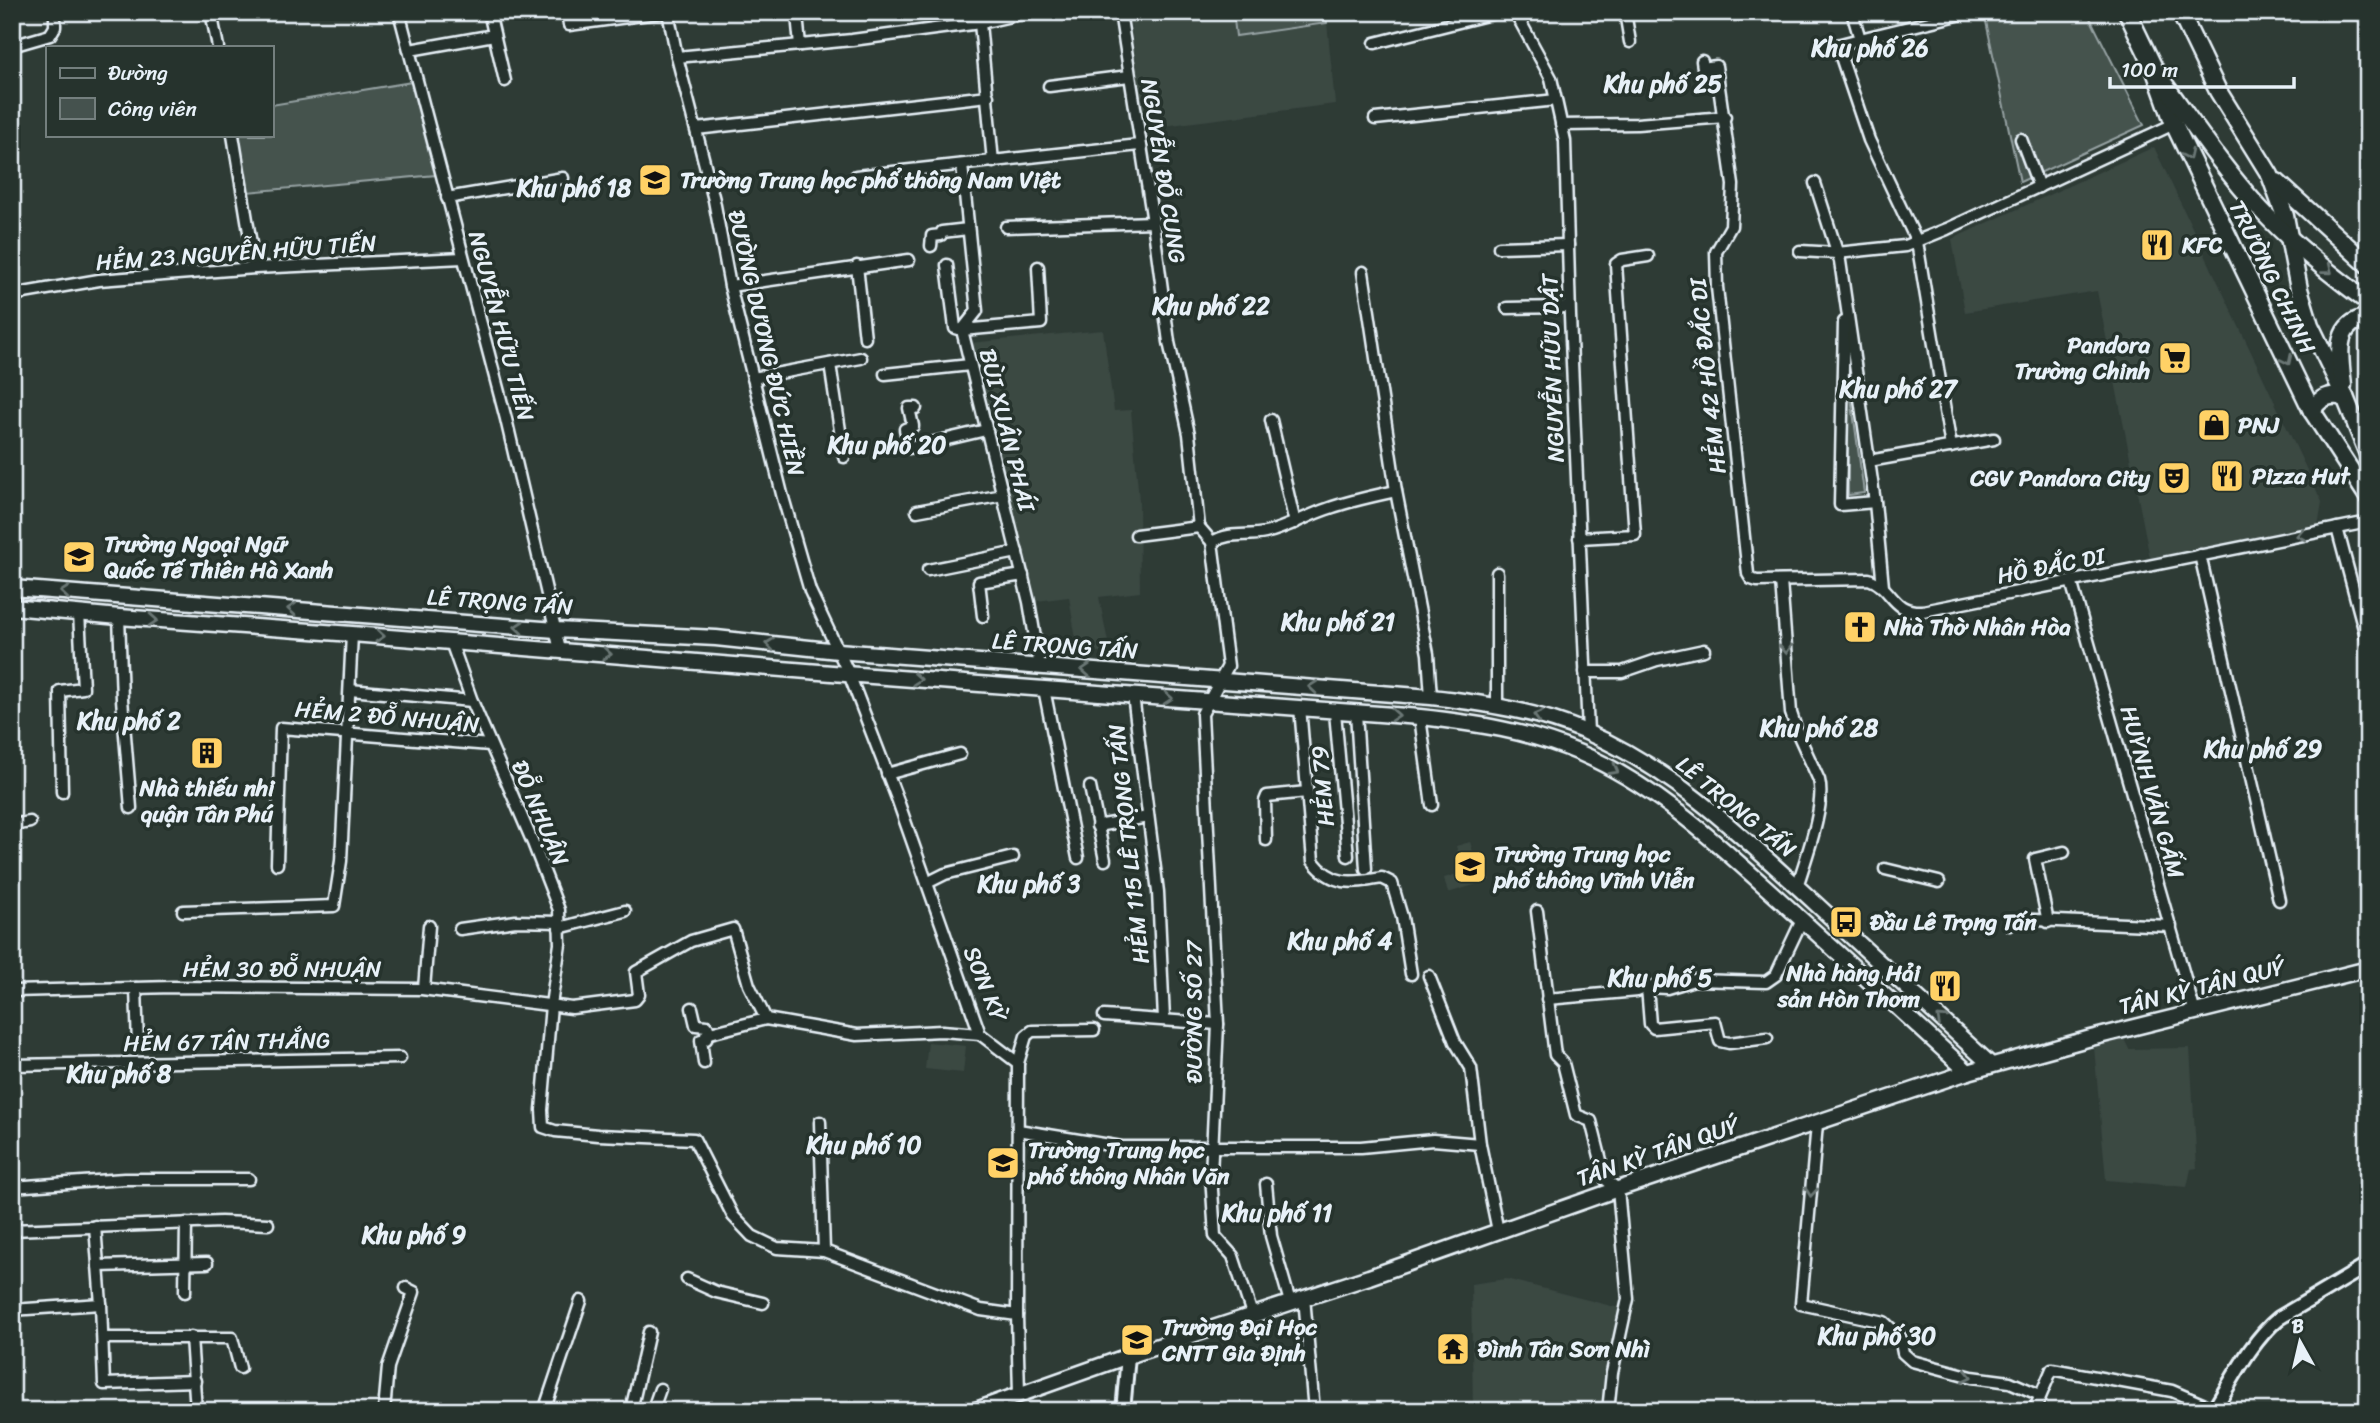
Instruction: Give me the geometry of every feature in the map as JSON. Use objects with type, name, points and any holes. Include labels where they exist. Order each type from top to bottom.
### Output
[{"type":"main road","name":"TRƯỜNG CHINH","points":[[2127,12],[2154,68],[2174,124],[2312,411],[2368,497]]},
{"type":"main road","name":"TRƯỜNG CHINH","points":[[2180,12],[2218,91],[2270,175],[2282,206],[2299,289],[2310,325],[2345,397],[2368,454]]},
{"type":"main road","name":"TRƯỜNG CHINH","points":[[2154,68],[2247,194],[2289,237]]},
{"type":"main road","points":[[2247,194],[2270,175],[2368,265]]},
{"type":"main road","points":[[2309,213],[2289,237],[2368,302]]},
{"type":"main road","points":[[2312,411],[2316,403],[2325,397],[2345,397],[2341,342],[2352,323],[2368,317]]},
{"type":"main road","name":"LÊ TRỌNG TẤN","points":[[12,588],[556,630],[716,638],[838,651],[1431,697],[1497,706],[1546,718],[1588,733],[1646,763],[1689,792],[1991,1065]]},
{"type":"main road","name":"LÊ TRỌNG TẤN","points":[[12,607],[1420,717],[1523,733],[1552,741],[1611,768],[1686,817],[1968,1072]]},
{"type":"main road","name":"TÂN KỲ TÂN QUÝ","points":[[973,1411],[1252,1314],[1369,1277],[1618,1189],[1968,1072],[2368,969]]},
{"type":"street","points":[[12,46],[51,34],[55,27],[55,12]]},
{"type":"street","points":[[212,12],[218,46]]},
{"type":"street","name":"NGUYỄN HỮU TIẾN","points":[[399,12],[506,419],[560,650]]},
{"type":"street","points":[[489,12],[505,81]]},
{"type":"street","points":[[567,12],[569,25],[666,12]]},
{"type":"street","name":"ĐƯỜNG DƯƠNG ĐỨC HIỀN","points":[[666,12],[714,200],[730,286],[782,494],[810,591],[849,674]]},
{"type":"street","points":[[677,57],[852,40],[980,23],[992,15],[1029,12]]},
{"type":"street","name":"NGUYỄN ĐỖ CUNG","points":[[1120,12],[1169,342],[1189,434],[1199,527]]},
{"type":"street","points":[[1375,43],[1499,12]]},
{"type":"street","name":"NGUYỄN HỮU DẬT","points":[[1515,12],[1551,78],[1565,141],[1569,307],[1588,733]]},
{"type":"street","points":[[1625,12],[1630,43]]},
{"type":"street","points":[[1852,12],[1860,39]]},
{"type":"street","points":[[1951,447],[1917,242],[1869,140],[1837,45],[1927,17],[1970,12]]},
{"type":"street","points":[[797,15],[800,45]]},
{"type":"street","points":[[980,23],[993,162]]},
{"type":"street","points":[[410,50],[494,35]]},
{"type":"street","name":"HẺM 42 HỒ ĐẮC DI","points":[[1702,61],[1703,68],[1716,66],[1730,162],[1731,226],[1716,252],[1717,287],[1748,573],[1751,579]]},
{"type":"street","points":[[1049,86],[1129,76]]},
{"type":"street","points":[[696,129],[988,96]]},
{"type":"street","points":[[1375,119],[1556,100]]},
{"type":"street","points":[[1562,125],[1637,124],[1725,117]]},
{"type":"street","points":[[1800,251],[1837,253],[1905,246],[1917,242],[2174,124]]},
{"type":"street","points":[[233,136],[255,268]]},
{"type":"street","points":[[2021,139],[2039,187]]},
{"type":"street","points":[[856,176],[1139,145]]},
{"type":"street","name":"BÙI XUÂN PHÁI","points":[[962,164],[977,311],[962,330],[1023,575],[1040,667]]},
{"type":"street","points":[[447,198],[563,178]]},
{"type":"street","points":[[1815,183],[1837,253],[1844,294],[1875,502],[1883,587]]},
{"type":"street","points":[[1006,227],[1153,222]]},
{"type":"street","points":[[931,246],[932,236],[968,229]]},
{"type":"street","points":[[1499,247],[1568,245]]},
{"type":"street","points":[[1579,538],[1635,535],[1616,264],[1622,260],[1648,256]]},
{"type":"street","name":"HẺM 23 NGUYỄN HỮU TIẾN","points":[[12,295],[99,280],[255,268],[463,257]]},
{"type":"street","points":[[730,286],[909,260]]},
{"type":"street","points":[[947,265],[955,328],[962,330],[1041,323],[1038,267]]},
{"type":"street","points":[[857,266],[865,338]]},
{"type":"street","points":[[1363,271],[1396,491],[1428,654],[1431,697]]},
{"type":"street","points":[[1844,294],[1840,505],[1875,502]]},
{"type":"street","points":[[1507,308],[1569,307]]},
{"type":"street","points":[[753,378],[861,358]]},
{"type":"street","points":[[830,364],[844,457]]},
{"type":"street","points":[[885,374],[970,365]]},
{"type":"street","points":[[916,408],[909,408],[913,426],[905,429],[909,448],[986,430]]},
{"type":"street","points":[[1271,420],[1295,523]]},
{"type":"street","points":[[1869,461],[1994,439]]},
{"type":"street","points":[[1212,542],[1221,537],[1243,533],[1264,533],[1295,523],[1324,509],[1396,491]]},
{"type":"street","points":[[917,511],[1003,495]]},
{"type":"street","name":"HỒ ĐẮC DI","points":[[1751,579],[1874,580],[1901,608],[1917,611],[2368,522]]},
{"type":"street","points":[[1136,535],[1199,527],[1212,542],[1228,666],[1209,701]]},
{"type":"street","points":[[2337,528],[2368,644]]},
{"type":"street","points":[[928,570],[1017,552]]},
{"type":"street","points":[[2200,555],[2279,900]]},
{"type":"street","points":[[1497,573],[1497,706]]},
{"type":"street","points":[[983,616],[979,582],[1023,575]]},
{"type":"street","points":[[1781,581],[1791,713],[1819,780],[1821,792],[1811,842],[1797,887]]},
{"type":"street","name":"HUỲNH VĂN GẤM","points":[[2071,582],[2195,1013]]},
{"type":"street","points":[[62,792],[60,691],[83,688],[79,612]]},
{"type":"street","points":[[119,617],[122,699],[131,808]]},
{"type":"street","points":[[183,911],[334,906],[341,861],[352,634]]},
{"type":"street","name":"ĐỖ NHUẬN","points":[[451,642],[472,701],[559,910],[560,944],[551,1005],[542,1110],[543,1127],[555,1131],[598,1135],[694,1139],[733,1216],[752,1236],[777,1248],[824,1251]]},
{"type":"street","points":[[1585,672],[1622,672],[1657,660],[1704,650]]},
{"type":"street","name":"SƠN KỲ","points":[[849,674],[927,883],[979,1034],[1018,1063]]},
{"type":"street","points":[[1044,689],[1078,858]]},
{"type":"street","points":[[350,690],[472,701]]},
{"type":"street","name":"HẺM 115 LÊ TRỌNG TẤN","points":[[1133,695],[1158,892],[1164,1019]]},
{"type":"street","name":"ĐƯỜNG SỐ 27","points":[[1209,701],[1202,714],[1218,1024],[1211,1147],[1215,1236],[1233,1256],[1252,1314]]},
{"type":"street","points":[[1300,707],[1313,860],[1322,871],[1350,884],[1382,878],[1392,883],[1402,917],[1411,974]]},
{"type":"street","name":"HẺM 79","points":[[1335,712],[1348,856]]},
{"type":"street","points":[[1356,713],[1366,869]]},
{"type":"street","points":[[1420,717],[1432,805]]},
{"type":"street","name":"HẺM 2 ĐỖ NHUẬN","points":[[277,864],[281,728],[490,745]]},
{"type":"street","points":[[887,774],[960,754]]},
{"type":"street","points":[[1090,787],[1105,860]]},
{"type":"street","points":[[1266,840],[1265,801],[1268,796],[1307,792]]},
{"type":"street","points":[[1097,826],[1148,817]]},
{"type":"street","points":[[12,825],[30,822]]},
{"type":"street","points":[[2048,922],[2035,859],[2064,852]]},
{"type":"street","points":[[927,883],[945,874],[1013,857]]},
{"type":"street","points":[[1885,869],[1939,881]]},
{"type":"street","points":[[460,929],[516,921],[559,925],[625,911]]},
{"type":"street","points":[[1537,911],[1555,1055],[1563,1063],[1576,1115],[1591,1121],[1606,1180],[1618,1189],[1628,1299],[1612,1373],[1608,1411]]},
{"type":"street","points":[[2010,925],[2011,919],[2171,926]]},
{"type":"street","points":[[1547,999],[1636,991],[1647,987],[1667,988],[1694,980],[1766,982],[1776,975],[1802,920]]},
{"type":"street","points":[[424,989],[429,926]]},
{"type":"street","name":"HẺM 30 ĐỖ NHUẬN","points":[[12,991],[136,988],[424,989],[572,1008],[635,1000],[639,995],[636,972],[691,941],[733,929],[749,985],[766,1019]]},
{"type":"street","points":[[1429,976],[1455,1042],[1471,1068],[1480,1144],[1498,1231]]},
{"type":"street","points":[[1647,987],[1650,1024],[1654,1028],[1714,1022],[1720,1041],[1729,1043],[1768,1038]]},
{"type":"street","points":[[136,988],[138,1045]]},
{"type":"street","points":[[692,1007],[696,1025],[707,1026],[710,1033]]},
{"type":"street","points":[[1104,1016],[1218,1024]]},
{"type":"street","points":[[704,1063],[701,1040],[706,1039],[706,1035],[766,1019],[857,1035],[942,1031],[979,1034]]},
{"type":"street","points":[[1019,1394],[1018,1063],[1026,1036],[1032,1031],[1094,1030]]},
{"type":"street","name":"HẺM 67 TÂN THẮNG","points":[[12,1065],[400,1058]]},
{"type":"street","points":[[820,1122],[824,1251],[981,1310],[1017,1315]]},
{"type":"street","points":[[1817,1124],[1801,1304],[1884,1322],[1900,1338],[1903,1353],[1912,1361],[1972,1377],[2010,1382],[2040,1395]]},
{"type":"street","points":[[1018,1130],[1122,1147],[1361,1147],[1433,1140],[1480,1144]]},
{"type":"street","points":[[12,1187],[124,1179],[249,1179]]},
{"type":"street","points":[[1266,1184],[1271,1236],[1297,1300],[1314,1411]]},
{"type":"street","points":[[185,1292],[186,1223]]},
{"type":"street","points":[[12,1230],[186,1223],[268,1224]]},
{"type":"street","points":[[95,1226],[102,1304],[104,1384],[195,1381]]},
{"type":"street","points":[[98,1266],[207,1263]]},
{"type":"street","points":[[2034,1411],[2052,1369],[2172,1391],[2213,1410],[2268,1328],[2279,1318],[2368,1265]]},
{"type":"street","points":[[687,1279],[716,1292],[763,1303]]},
{"type":"street","points":[[384,1411],[387,1367],[414,1292],[406,1288]]},
{"type":"street","points":[[544,1411],[581,1301]]},
{"type":"street","points":[[12,1310],[102,1304]]},
{"type":"street","points":[[634,1411],[632,1406],[649,1332]]},
{"type":"street","points":[[191,1337],[196,1411]]},
{"type":"street","points":[[103,1338],[232,1338],[240,1368]]},
{"type":"street","points":[[1123,1411],[1128,1356]]},
{"type":"street","points":[[650,1411],[660,1389]]},
{"type":"shaded area","points":[[1129,12],[1326,12],[1335,104],[1148,128],[1141,103]]},
{"type":"shaded area","points":[[2154,147],[2322,502],[2318,526],[2150,558],[2097,291],[1965,312],[1952,239]]},
{"type":"shaded area","points":[[1103,330],[1114,411],[1131,410],[1139,500],[1140,592],[1099,597],[1110,652],[1078,652],[1069,597],[1029,602],[970,343]]},
{"type":"shaded area","name":"Trường Trung học phổ thông Vĩnh Viễn","points":[[1470,842],[1478,868],[1486,866],[1490,880],[1448,893],[1444,878],[1464,872],[1456,846]]},
{"type":"shaded area","points":[[2124,1039],[2129,1049],[2190,1048],[2197,1168],[2191,1169],[2187,1187],[2106,1180],[2094,1047]]},
{"type":"shaded area","points":[[928,1042],[966,1046],[963,1073],[925,1069]]},
{"type":"shaded area","points":[[1506,1279],[1623,1309],[1604,1411],[1473,1411],[1471,1284]]},
{"type":"green space","points":[[1233,12],[1326,12],[1327,23],[1236,36]]},
{"type":"green space","points":[[1984,12],[2087,12],[2144,125],[2020,182]]},
{"type":"green space","points":[[412,82],[436,175],[247,192],[237,136],[273,136],[273,105]]},
{"type":"green space","points":[[1847,367],[1864,493],[1848,495]]},
{"type":"place","name":"Trường Trung học phổ thông Nam Việt","points":[[655,180]]},
{"type":"place","name":"KFC","points":[[2157,245]]},
{"type":"place","name":"Pandora Trường Chinh","points":[[2175,358]]},
{"type":"place","name":"PNJ","points":[[2214,425]]},
{"type":"place","name":"Pizza Hut","points":[[2227,476]]},
{"type":"place","name":"CGV Pandora City","points":[[2174,478]]},
{"type":"place","name":"Trường Ngoại Ngữ Quốc Tế Thiên Hà Xanh","points":[[79,557]]},
{"type":"place","name":"Nhà Thờ Nhân Hòa","points":[[1860,627]]},
{"type":"place","name":"Nhà thiếu nhi quận Tân Phú","points":[[207,753]]},
{"type":"place","name":"Trường Trung học phổ thông Vĩnh Viễn","points":[[1470,867]]},
{"type":"place","name":"Đầu Lê Trọng Tấn","points":[[1846,922]]},
{"type":"place","name":"Nhà hàng Hải sản Hòn Thơm","points":[[1945,986]]},
{"type":"place","name":"Trường Trung học phổ thông Nhân Văn","points":[[1003,1163]]},
{"type":"place","name":"Trường Đại Học CNTT Gia Định","points":[[1137,1340]]},
{"type":"place","name":"Đình Tân Sơn Nhì","points":[[1453,1349]]},
{"type":"district","name":"Khu phố 26","points":[[1870,48]]},
{"type":"district","name":"Khu phố 25","points":[[1663,84]]},
{"type":"district","name":"Khu phố 18","points":[[574,188]]},
{"type":"district","name":"Khu phố 22","points":[[1211,306]]},
{"type":"district","name":"Khu phố 27","points":[[1898,389]]},
{"type":"district","name":"Khu phố 20","points":[[887,445]]},
{"type":"district","name":"Khu phố 21","points":[[1338,622]]},
{"type":"district","name":"Khu phố 2","points":[[129,721]]},
{"type":"district","name":"Khu phố 28","points":[[1819,728]]},
{"type":"district","name":"Khu phố 29","points":[[2263,749]]},
{"type":"district","name":"Khu phố 3","points":[[1029,884]]},
{"type":"district","name":"Khu phố 4","points":[[1340,941]]},
{"type":"district","name":"Khu phố 5","points":[[1660,978]]},
{"type":"district","name":"Khu phố 8","points":[[119,1074]]},
{"type":"district","name":"Khu phố 10","points":[[864,1145]]},
{"type":"district","name":"Khu phố 11","points":[[1277,1213]]},
{"type":"district","name":"Khu phố 9","points":[[414,1235]]},
{"type":"district","name":"Khu phố 30","points":[[1877,1336]]}]
